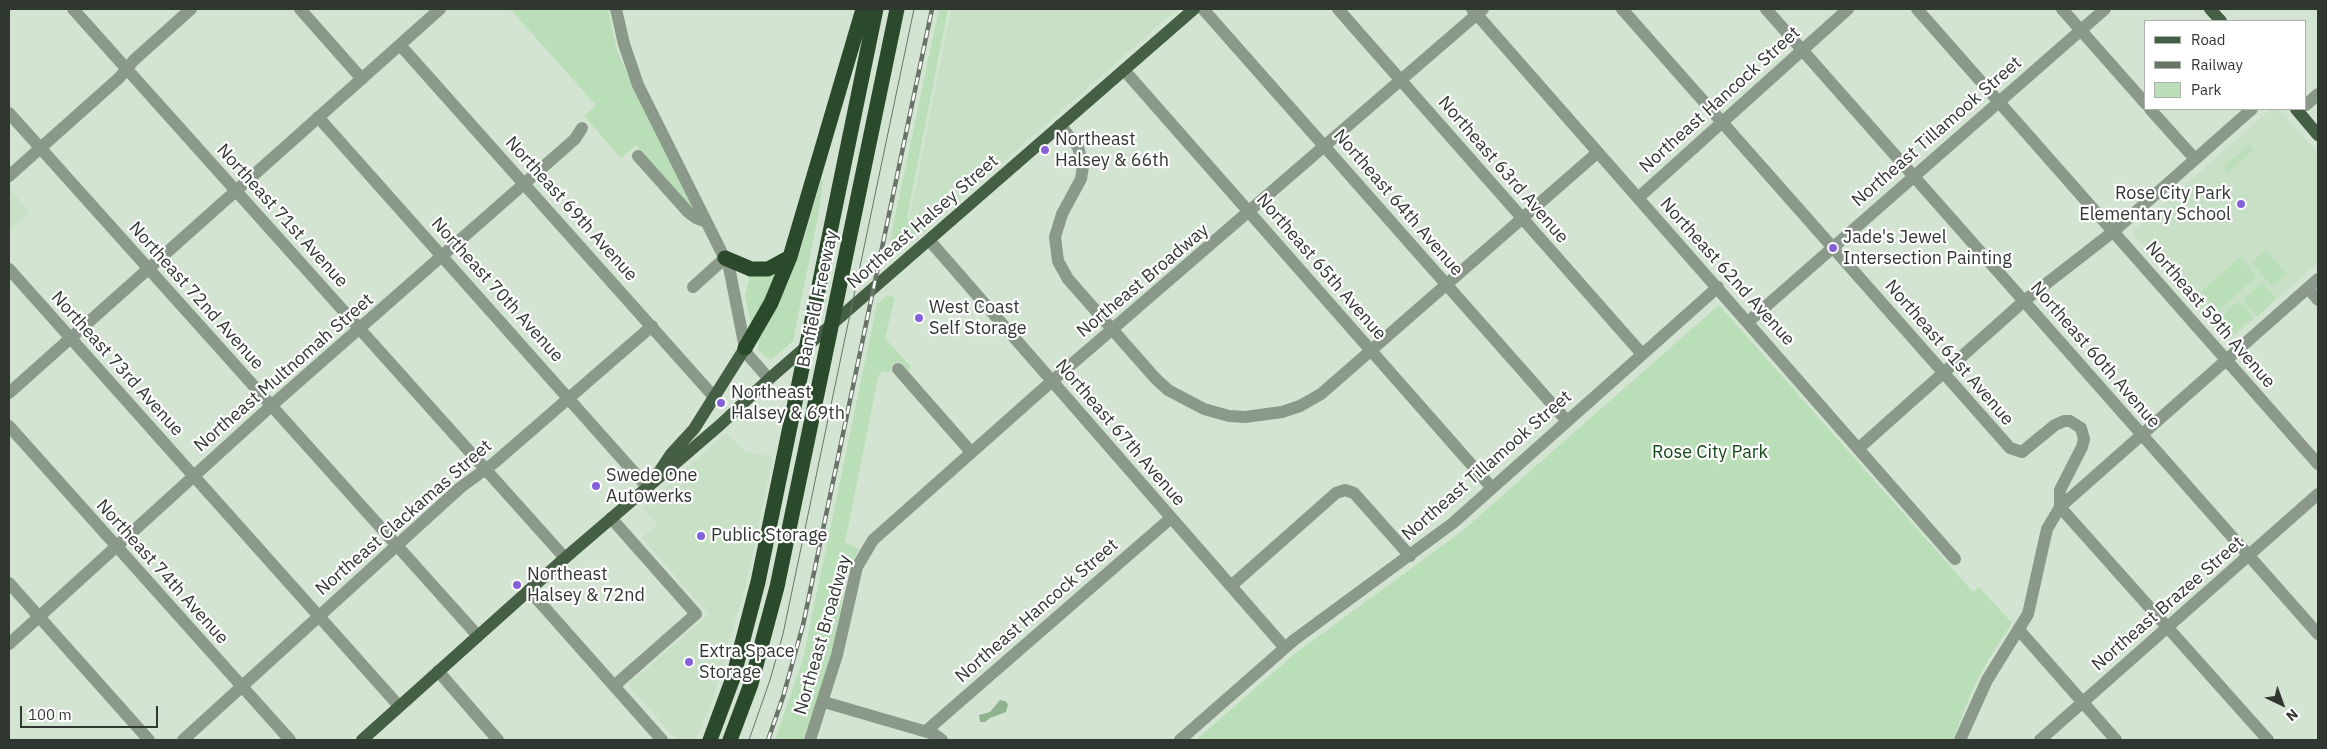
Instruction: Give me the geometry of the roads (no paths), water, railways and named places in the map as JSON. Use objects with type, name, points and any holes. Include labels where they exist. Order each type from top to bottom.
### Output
[{"type":"highway","points":[[745,348],[771,304],[790,257],[863,9]]},
{"type":"highway","name":"Banfield Freeway","points":[[710,740],[735,670],[758,582],[876,9]]},
{"type":"highway","name":"Banfield Freeway","points":[[730,740],[753,676],[777,587],[897,9]]},
{"type":"highway","points":[[725,258],[751,269],[768,269],[790,257]]},
{"type":"main road","name":"Northeast Halsey Street","points":[[362,740],[565,558],[648,488],[787,363],[1194,9]]},
{"type":"main road","points":[[2210,9],[2220,20]]},
{"type":"main road","points":[[2301,110],[2318,135]]},
{"type":"main road","points":[[648,488],[671,454],[694,429],[745,348]]},
{"type":"street","name":"Northeast 71st Avenue","points":[[73,9],[565,558]]},
{"type":"street","points":[[9,176],[191,9]]},
{"type":"street","points":[[300,9],[362,78]]},
{"type":"street","points":[[9,393],[440,9]]},
{"type":"street","points":[[616,9],[624,44],[638,85],[725,258],[731,274],[745,348],[748,355],[769,379]]},
{"type":"street","name":"Northeast 64th Avenue","points":[[1203,9],[1567,421]]},
{"type":"street","name":"Northeast 63rd Avenue","points":[[1338,9],[1642,354]]},
{"type":"street","name":"Northeast 61st Avenue","points":[[1622,9],[2013,451],[2018,452],[2027,449],[2060,422],[2070,421],[2076,424],[2084,433],[2082,447],[2060,490],[2060,506]]},
{"type":"street","name":"Northeast 60th Avenue","points":[[1766,9],[2318,634]]},
{"type":"street","name":"Northeast Hancock Street","points":[[1638,198],[1848,9]]},
{"type":"street","name":"Northeast 59th Avenue","points":[[1917,9],[2318,464]]},
{"type":"street","points":[[2062,9],[2144,102]]},
{"type":"street","name":"Northeast Tillamook Street","points":[[1748,322],[1913,175],[2105,9]]},
{"type":"street","name":"Northeast Broadway","points":[[810,740],[824,702],[858,567],[866,548],[890,522],[1250,213],[1401,81],[1477,11]]},
{"type":"street","name":"Northeast 62nd Avenue","points":[[1477,11],[1597,153],[1718,287],[1955,559]]},
{"type":"street","name":"Northeast 69th Avenue","points":[[400,45],[715,398]]},
{"type":"street","name":"Northeast 65th Avenue","points":[[1124,70],[1492,488]]},
{"type":"street","points":[[2307,103],[2318,94]]},
{"type":"street","points":[[2151,110],[2195,159]]},
{"type":"street","points":[[1859,448],[2024,301],[2114,231],[2251,110]]},
{"type":"street","name":"Northeast 72nd Avenue","points":[[9,113],[478,636]]},
{"type":"street","name":"Northeast 70th Avenue","points":[[318,117],[648,488]]},
{"type":"street","points":[[1060,125],[1078,147],[1083,160],[1083,172],[1078,187],[1059,222],[1055,237],[1056,253],[1068,279],[1155,378],[1168,390],[1204,409],[1237,416],[1264,416],[1300,406],[1331,386],[1597,153]]},
{"type":"street","name":"Northeast Multnomah Street","points":[[9,644],[271,406],[575,139],[582,128]]},
{"type":"street","points":[[638,156],[688,212],[701,221],[706,222]]},
{"type":"street","name":"Northeast 67th Avenue","points":[[929,240],[1285,648]]},
{"type":"street","points":[[693,287],[725,258]]},
{"type":"street","name":"Northeast 73rd Avenue","points":[[9,269],[399,706]]},
{"type":"street","points":[[1960,740],[1987,680],[2007,645],[2019,630],[2031,604],[2047,529],[2060,506],[2318,279]]},
{"type":"street","name":"Northeast Tillamook Street","points":[[1180,740],[1285,648],[1453,523],[1718,287]]},
{"type":"street","points":[[2308,288],[2318,300]]},
{"type":"street","name":"Northeast Clackamas Street","points":[[184,740],[461,488],[486,469],[652,326]]},
{"type":"street","points":[[898,369],[971,452]]},
{"type":"street","name":"Northeast 74th Avenue","points":[[9,426],[290,740]]},
{"type":"street","points":[[2074,463],[2089,481]]},
{"type":"street","points":[[1231,586],[1336,493],[1345,490],[1354,493],[1410,556]]},
{"type":"street","name":"Northeast Brazee Street","points":[[2040,740],[2318,494]]},
{"type":"street","points":[[2060,506],[2268,740]]},
{"type":"street","points":[[611,518],[696,614],[614,686]]},
{"type":"street","name":"Northeast Hancock Street","points":[[926,731],[1171,518]]},
{"type":"street","points":[[9,583],[149,740]]},
{"type":"street","points":[[529,590],[662,740]]},
{"type":"street","points":[[2019,630],[2116,740]]},
{"type":"street","points":[[438,671],[498,740]]},
{"type":"street","points":[[824,702],[926,731],[942,740]]},
{"type":"tram line","points":[[749,740],[770,680],[783,634],[914,9]]},
{"type":"railway","points":[[768,740],[783,697],[803,625],[932,9]]},
{"type":"place","name":"Northeast Halsey & 66th","points":[[1045,150]]},
{"type":"place","name":"Rose City Park Elementary School","points":[[2241,204]]},
{"type":"place","name":"Jade's Jewel Intersection Painting","points":[[1833,248]]},
{"type":"place","name":"West Coast Self Storage","points":[[919,318]]},
{"type":"place","name":"Northeast Halsey & 69th","points":[[721,403]]},
{"type":"place","name":"Swede One Autowerks","points":[[596,486]]},
{"type":"place","name":"Public Storage","points":[[701,536]]},
{"type":"place","name":"Northeast Halsey & 72nd","points":[[517,585]]},
{"type":"place","name":"Extra Space Storage","points":[[689,662]]},
{"type":"park label","name":"Rose City Park","points":[[1710,453]]}]
